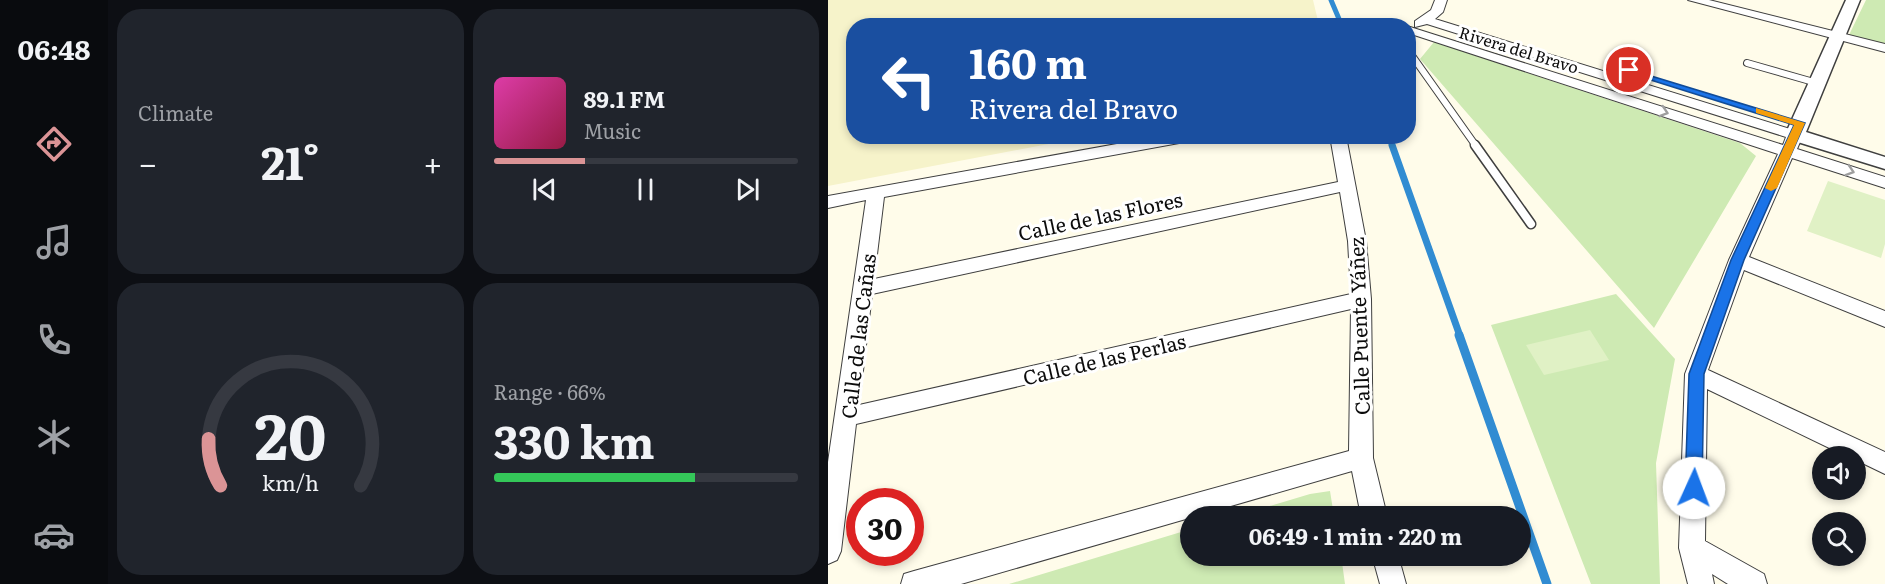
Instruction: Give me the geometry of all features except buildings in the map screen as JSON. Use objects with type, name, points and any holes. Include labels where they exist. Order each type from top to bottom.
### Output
[{"type":"street","points":[[1694,0],[1885,48]]},
{"type":"street","points":[[1701,584],[1692,548],[1696,374],[1738,260],[1853,0]]},
{"type":"street","name":"Rivera del Bravo","points":[[1416,24],[1435,11],[1794,137],[1885,164]]},
{"type":"street","points":[[1416,31],[1794,137],[1885,183]]},
{"type":"street","name":"Rivera del Bravo","points":[[1794,137],[1885,149]]},
{"type":"street","points":[[828,202],[1147,144]]},
{"type":"street","name":"Calle Puente Yáñez","points":[[1340,144],[1357,241],[1361,299],[1361,458],[1372,506]]},
{"type":"street","name":"Calle de las Flores","points":[[862,289],[1348,185]]},
{"type":"street","name":"Calle de las Cañas","points":[[828,551],[876,194]]},
{"type":"street","points":[[1738,260],[1885,319]]},
{"type":"street","name":"Calle de las Perlas","points":[[847,417],[1361,299]]},
{"type":"street","points":[[1696,374],[1885,463]]},
{"type":"street","points":[[914,584],[1361,458]]},
{"type":"street","points":[[1692,548],[1755,584]]},
{"type":"street","points":[[1388,566],[1394,584]]},
{"type":"lane","points":[[1416,61],[1531,224]]},
{"type":"lane","points":[[1747,63],[1817,83]]},
{"type":"shaded area","points":[[828,0],[1313,0],[1317,18],[846,18],[846,144],[1048,144],[828,186]]},
{"type":"green space","points":[[1866,0],[1885,0],[1885,44],[1849,35]]},
{"type":"green space","points":[[1434,42],[1740,143],[1756,156],[1654,328],[1420,59]]},
{"type":"green space","points":[[1828,181],[1885,200],[1885,244],[1881,258],[1807,231]]},
{"type":"green space","points":[[1616,294],[1675,359],[1656,463],[1660,584],[1591,584],[1491,325]]},
{"type":"green space","points":[[1590,330],[1609,360],[1544,375],[1526,345]]},
{"type":"green space","points":[[1330,491],[1332,506],[1270,506],[1310,494]]},
{"type":"green space","points":[[1180,532],[1180,566],[1343,566],[1345,584],[1009,584]]},
{"type":"waterway","points":[[1331,0],[1339,18]]},
{"type":"waterway","points":[[1392,145],[1460,336]]},
{"type":"waterway","points":[[1459,335],[1547,584]]},
{"type":"slow traffic","points":[[1760,111],[1800,123],[1771,188]]},
{"type":"route","points":[[1629,70],[1800,123],[1738,260],[1696,374],[1694,488]]}]
